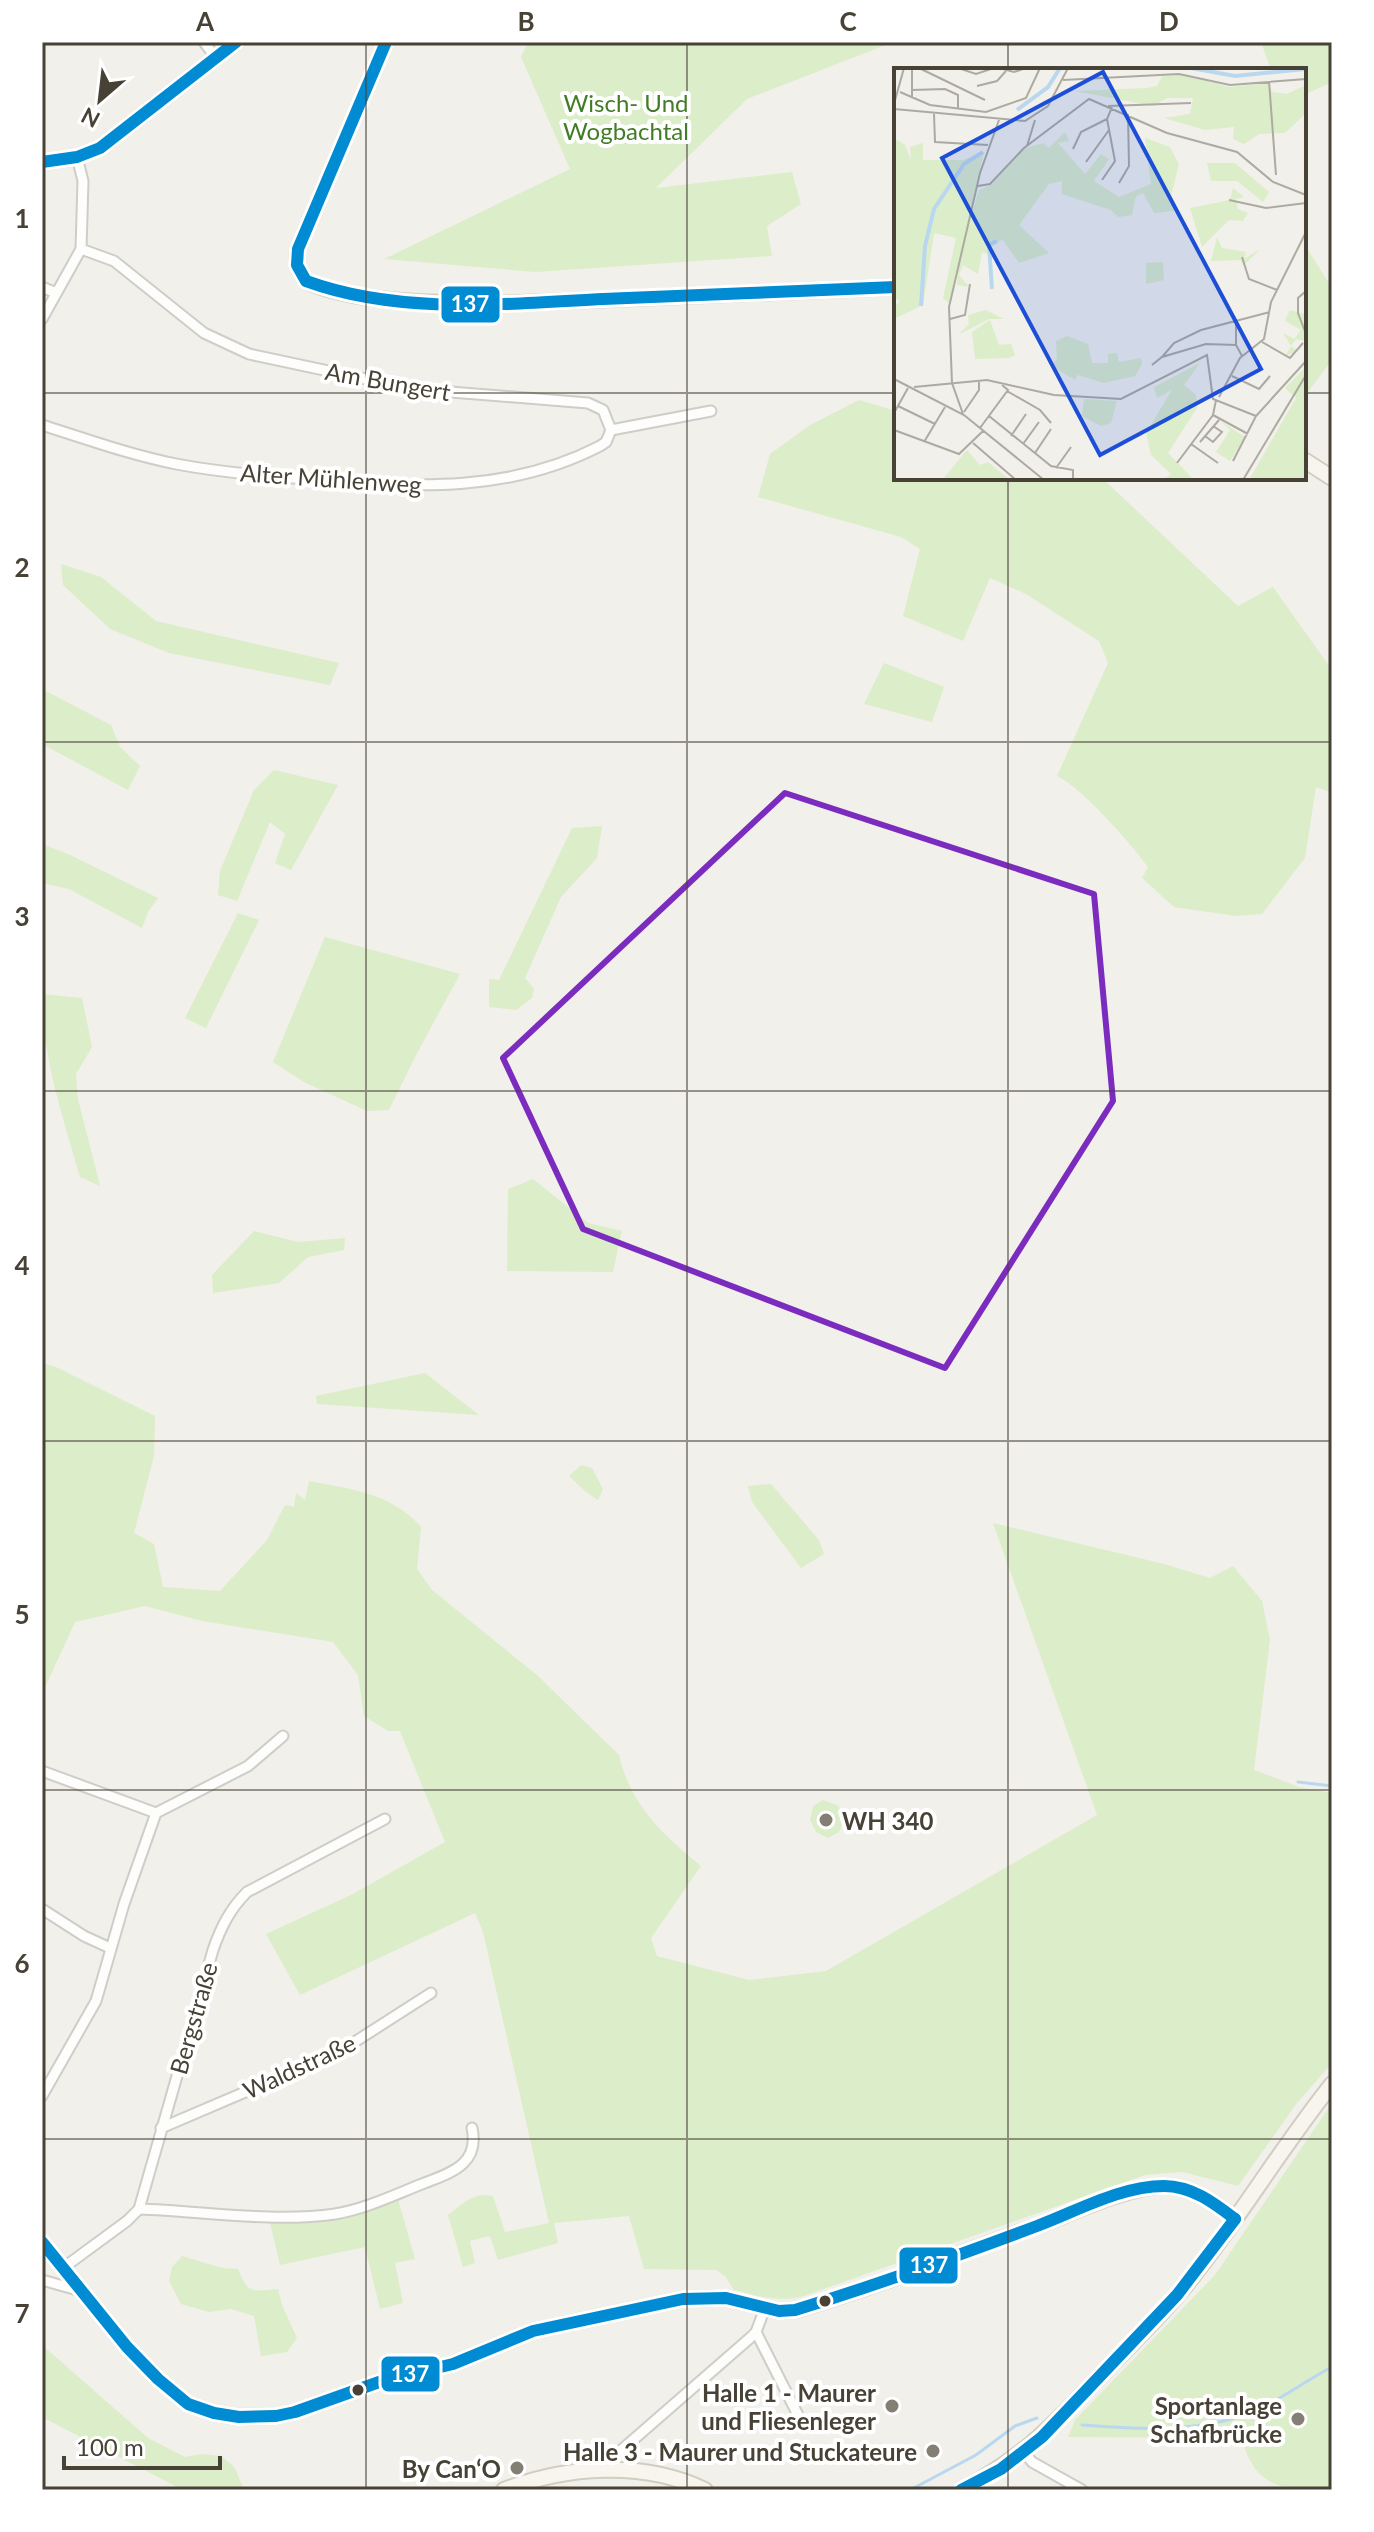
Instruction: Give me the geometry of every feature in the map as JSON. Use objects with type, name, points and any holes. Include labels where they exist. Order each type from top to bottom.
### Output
[{"type":"street","points":[[204,42],[216,58]]},
{"type":"street","points":[[42,162],[77,157],[100,148],[236,42]]},
{"type":"street","points":[[386,42],[298,249],[297,265],[303,278],[312,283],[356,295],[439,303],[566,303],[894,287]]},
{"type":"street","points":[[42,319],[81,249],[83,181],[77,157]]},
{"type":"street","name":"Am Bungert","points":[[81,249],[114,261],[204,333],[249,354],[413,389],[588,403],[603,410],[611,430]]},
{"type":"street","points":[[42,287],[56,293]]},
{"type":"street","points":[[611,430],[711,411]]},
{"type":"street","name":"Alter Mühlenweg","points":[[42,425],[177,464],[289,478],[383,485],[458,486],[552,466],[600,446],[606,442],[611,430]]},
{"type":"street","points":[[1306,461],[1332,478]]},
{"type":"street","points":[[42,2096],[96,2001],[110,1948],[156,1813],[248,1766],[283,1736]]},
{"type":"street","points":[[42,1771],[156,1813]]},
{"type":"street","name":"Bergstraße","points":[[139,2209],[213,1950],[234,1904],[247,1892],[385,1819]]},
{"type":"street","points":[[42,1909],[84,1936],[110,1948]]},
{"type":"street","name":"Waldstraße","points":[[161,2128],[339,2052],[431,1993]]},
{"type":"street","points":[[961,2490],[1001,2469],[1042,2437],[1177,2295],[1235,2219],[1292,2133],[1332,2084]]},
{"type":"street","points":[[63,2268],[139,2209],[282,2217],[355,2209],[448,2174],[463,2164],[472,2153],[472,2128]]},
{"type":"street","points":[[42,2242],[127,2347],[175,2395],[188,2404],[214,2413],[255,2418],[295,2412],[382,2381],[453,2364],[533,2331],[683,2299],[734,2299],[765,2308],[793,2310],[895,2278],[1147,2187],[1189,2190],[1235,2219]]},
{"type":"street","points":[[42,2280],[81,2291]]},
{"type":"street","points":[[618,2453],[756,2332],[765,2308]]},
{"type":"street","points":[[756,2332],[804,2427]]},
{"type":"street","points":[[1024,2452],[1032,2462],[1082,2490]]},
{"type":"street","points":[[504,2490],[561,2474],[612,2470],[673,2478],[705,2490]]},
{"type":"highlighted area","points":[[785,793],[1094,894],[1113,1101],[945,1368],[583,1229],[503,1058]]},
{"type":"green space","name":"Wisch- Und Wogbachtal","points":[[528,42],[893,42],[747,99],[656,188],[792,172],[801,204],[767,226],[772,256],[535,272],[384,259],[570,169],[521,57]]},
{"type":"green space","points":[[1261,42],[1332,42],[1332,82],[1306,94],[1306,68],[1270,68]]},
{"type":"green space","points":[[1306,247],[1332,288],[1332,360],[1306,394]]},
{"type":"green space","points":[[859,400],[894,410],[894,480],[1104,480],[1238,606],[1273,587],[1332,670],[1332,793],[1316,787],[1305,858],[1262,914],[1236,916],[1174,907],[1142,878],[1148,867],[1118,831],[1079,791],[1057,776],[1108,663],[1099,641],[1026,594],[990,578],[963,641],[903,616],[920,549],[901,537],[758,497],[770,454],[810,425]]},
{"type":"green space","points":[[61,564],[101,577],[156,621],[339,663],[330,685],[169,653],[110,629],[63,585]]},
{"type":"green space","points":[[884,663],[944,687],[932,722],[864,704]]},
{"type":"green space","points":[[42,689],[111,725],[120,747],[140,766],[128,790],[42,744]]},
{"type":"green space","points":[[274,770],[338,785],[291,870],[275,863],[285,834],[270,822],[237,901],[218,895],[220,871],[254,790]]},
{"type":"green space","points":[[602,826],[597,858],[561,897],[525,978],[534,989],[532,998],[516,1010],[489,1007],[489,979],[499,980],[572,828]]},
{"type":"green space","points":[[42,844],[158,898],[142,928],[69,889],[42,883]]},
{"type":"green space","points":[[238,913],[259,920],[206,1028],[185,1018]]},
{"type":"green space","points":[[325,937],[460,974],[389,1110],[367,1111],[304,1082],[273,1062]]},
{"type":"green space","points":[[42,994],[82,998],[92,1047],[76,1074],[78,1099],[100,1186],[80,1177],[50,1064]]},
{"type":"green space","points":[[533,1179],[588,1223],[622,1231],[613,1272],[507,1271],[508,1189]]},
{"type":"green space","points":[[254,1231],[298,1242],[345,1238],[344,1250],[308,1257],[279,1283],[213,1293],[212,1275]]},
{"type":"green space","points":[[42,1363],[155,1416],[154,1456],[134,1533],[154,1544],[163,1587],[220,1591],[267,1540],[285,1505],[294,1507],[296,1493],[305,1500],[309,1481],[370,1494],[410,1516],[421,1527],[417,1569],[432,1590],[538,1676],[619,1755],[631,1789],[650,1817],[701,1866],[651,1938],[657,1956],[749,1980],[826,1971],[1097,1815],[993,1523],[1210,1578],[1233,1566],[1262,1601],[1270,1640],[1254,1770],[1299,1787],[1332,1793],[1332,2063],[1297,2103],[1238,2186],[1182,2172],[1145,2175],[801,2297],[775,2299],[734,2290],[725,2276],[716,2270],[644,2269],[629,2216],[554,2223],[558,2243],[498,2260],[490,2236],[470,2241],[475,2263],[463,2267],[448,2215],[469,2200],[480,2195],[493,2196],[505,2232],[549,2223],[483,1932],[475,1913],[300,1995],[266,1934],[353,1894],[445,1842],[400,1731],[388,1731],[364,1716],[358,1675],[333,1642],[202,1621],[145,1606],[75,1622],[42,1694]]},
{"type":"green space","points":[[425,1373],[479,1415],[317,1404],[316,1396]]},
{"type":"green space","points":[[581,1465],[592,1468],[603,1489],[598,1500],[569,1476]]},
{"type":"green space","points":[[771,1484],[819,1540],[824,1554],[801,1568],[752,1502],[748,1486]]},
{"type":"green space","points":[[823,1800],[839,1806],[844,1821],[839,1832],[828,1838],[816,1832],[810,1820],[813,1806]]},
{"type":"green space","points":[[1332,2103],[1332,2490],[1293,2489],[1274,2484],[1255,2469],[1240,2438],[1068,2437],[1075,2420],[1215,2275]]},
{"type":"green space","points":[[398,2199],[415,2259],[395,2263],[403,2303],[380,2309],[365,2247],[280,2265],[270,2223],[335,2217]]},
{"type":"green space","points":[[182,2256],[222,2268],[238,2269],[252,2290],[278,2289],[297,2338],[287,2352],[261,2356],[254,2316],[231,2309],[209,2312],[181,2304],[169,2281],[172,2267]]},
{"type":"green space","points":[[42,2345],[148,2438],[185,2457],[202,2454],[221,2456],[235,2468],[244,2490],[183,2490],[42,2417]]},
{"type":"waterway","points":[[1298,1782],[1332,1786]]},
{"type":"waterway","points":[[1082,2425],[1164,2428],[1225,2421],[1267,2405],[1332,2367]]},
{"type":"waterway","points":[[910,2490],[976,2455],[1015,2426],[1037,2418]]},
{"type":"transit line","name":"137","points":[[42,162],[77,157],[100,148],[236,42]]},
{"type":"transit line","name":"137","points":[[386,42],[298,249],[297,265],[306,281],[378,299],[453,305],[894,287]]},
{"type":"transit line","name":"137","points":[[42,2242],[127,2347],[158,2379],[188,2404],[239,2417],[295,2412],[382,2381],[453,2364],[533,2331],[683,2299],[726,2298],[779,2311],[795,2310],[947,2259],[1132,2190],[1164,2186],[1184,2189],[1211,2202],[1235,2219]]},
{"type":"transit line","name":"137","points":[[961,2490],[1001,2469],[1042,2437],[1177,2295],[1235,2219]]},
{"type":"place","name":"WH 340","points":[[826,1820]]},
{"type":"place","name":"Halle 1 - Maurer und Fliesenleger","points":[[892,2406]]},
{"type":"place","name":"Sportanlage Schafbrücke","points":[[1298,2419]]},
{"type":"place","name":"Halle 3 - Maurer und Stuckateure","points":[[933,2451]]},
{"type":"place","name":"By Can‘O","points":[[517,2468]]}]
